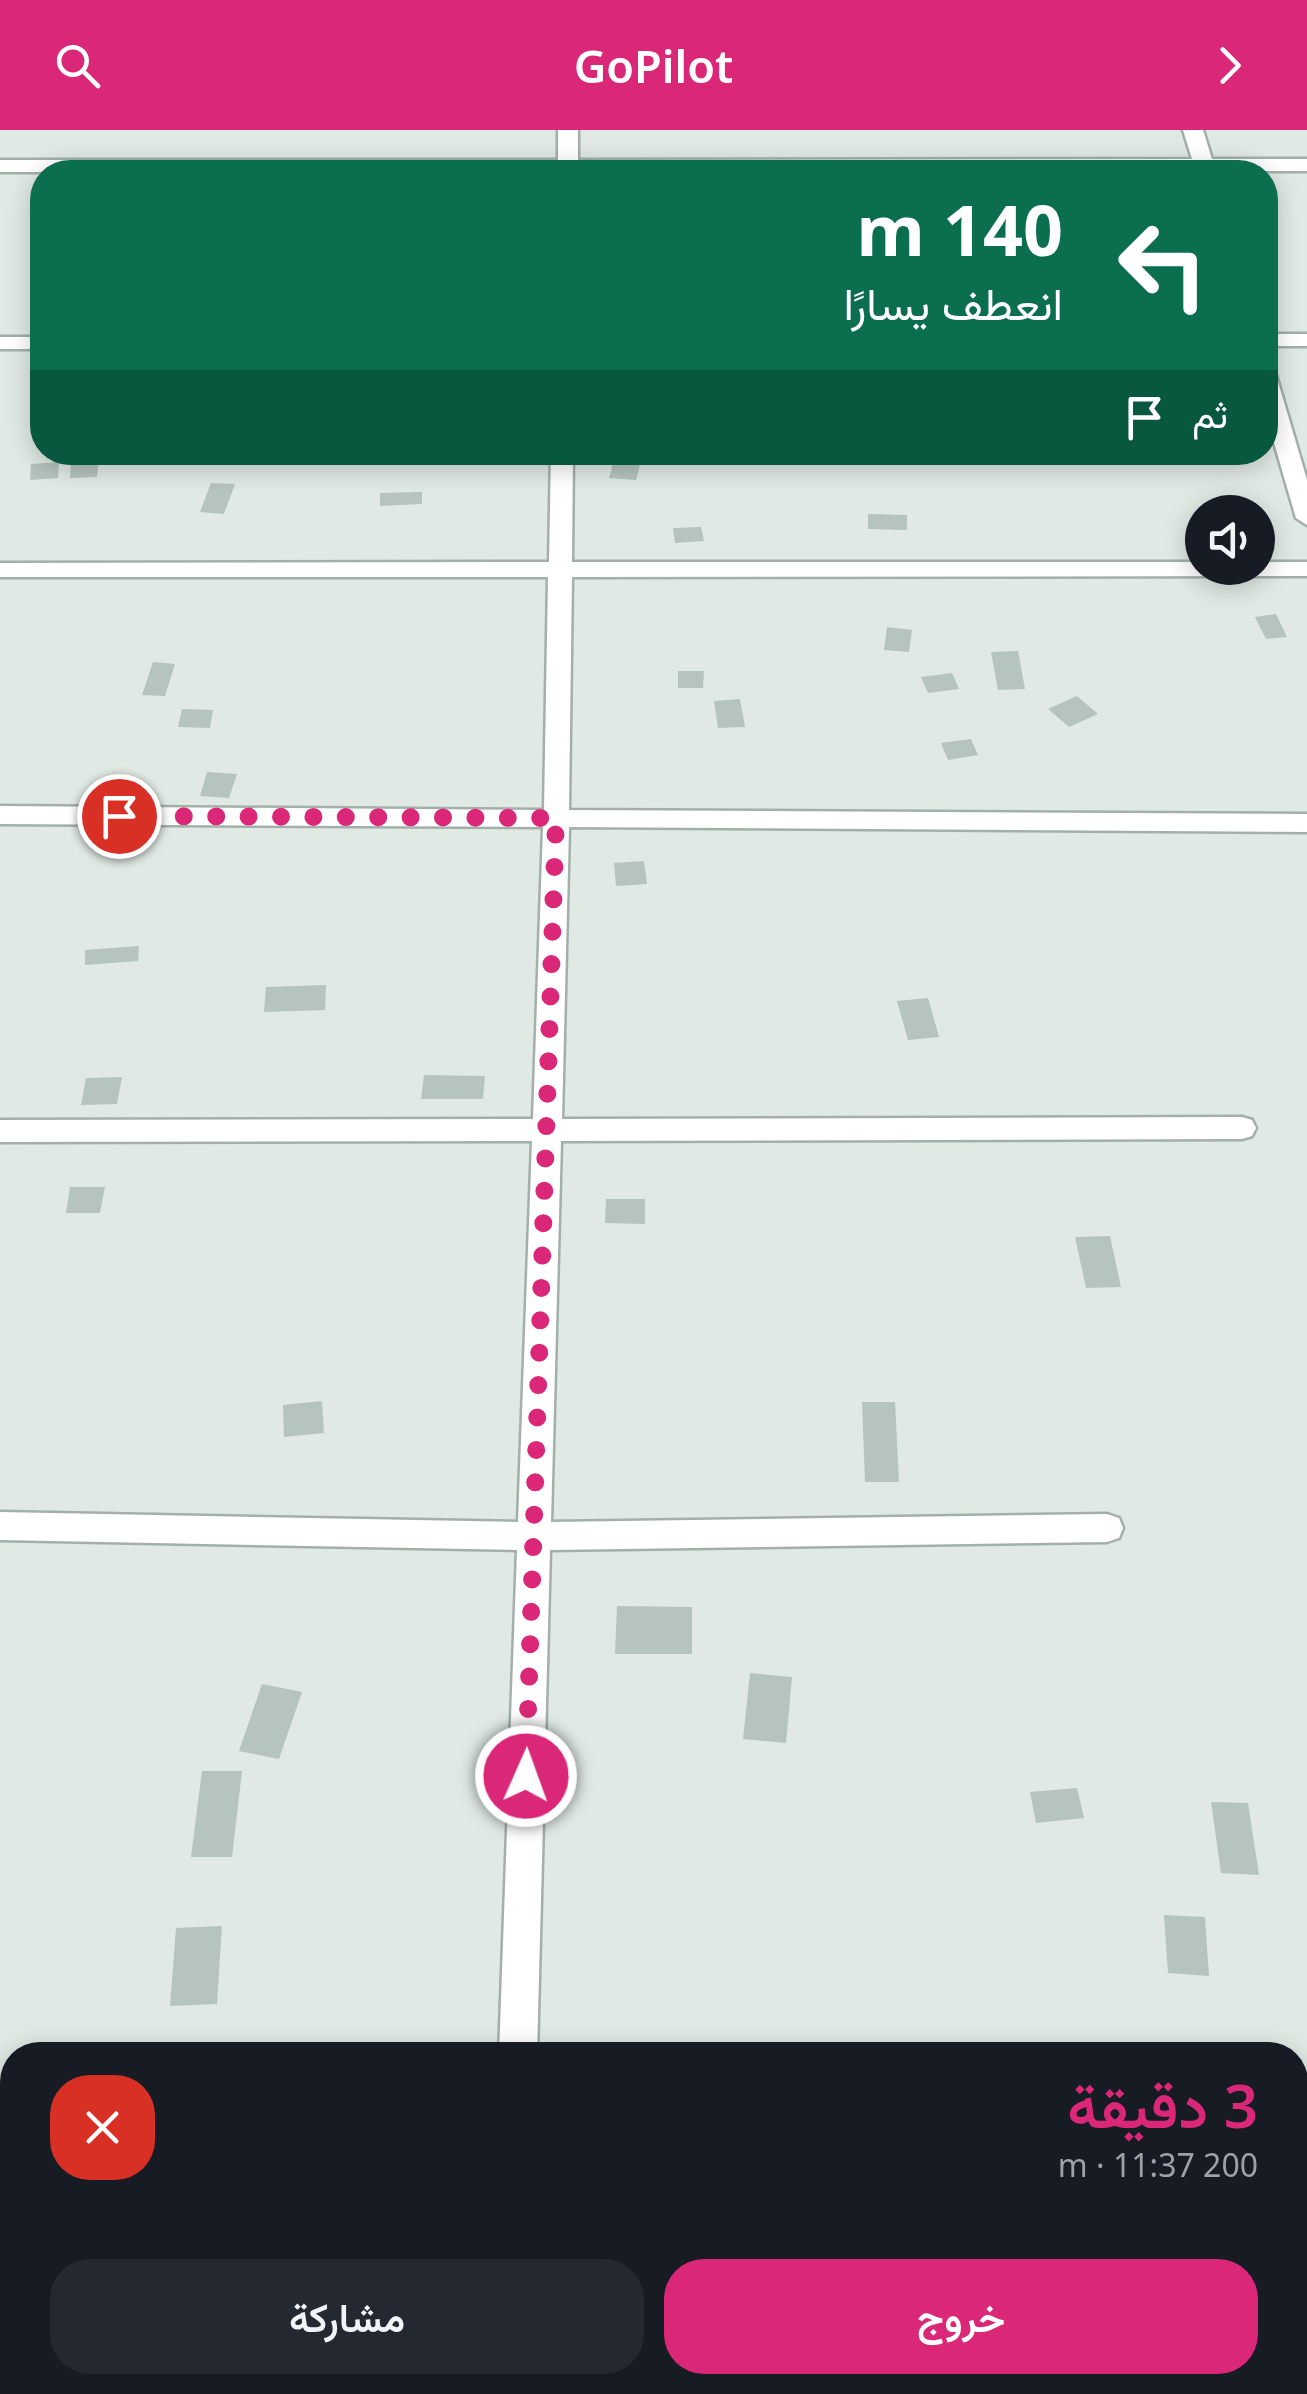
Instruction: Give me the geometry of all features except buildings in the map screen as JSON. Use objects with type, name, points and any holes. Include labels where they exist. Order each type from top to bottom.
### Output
[{"type":"street","points":[[568,130],[568,160]]},
{"type":"street","points":[[1193,130],[1201,160]]},
{"type":"street","points":[[1278,166],[1307,165]]},
{"type":"street","points":[[0,166],[30,166]]},
{"type":"street","points":[[1278,340],[1307,340]]},
{"type":"street","points":[[0,343],[30,343]]},
{"type":"street","points":[[1278,419],[1307,518]]},
{"type":"street","points":[[518,2042],[556,818],[562,465]]},
{"type":"street","points":[[0,570],[1307,569]]},
{"type":"street","points":[[0,815],[1307,823]]},
{"type":"street","points":[[0,1131],[1242,1128]]},
{"type":"street","points":[[0,1526],[534,1536],[1107,1528]]},
{"type":"route","points":[[119,816],[556,818],[526,1776]]}]
